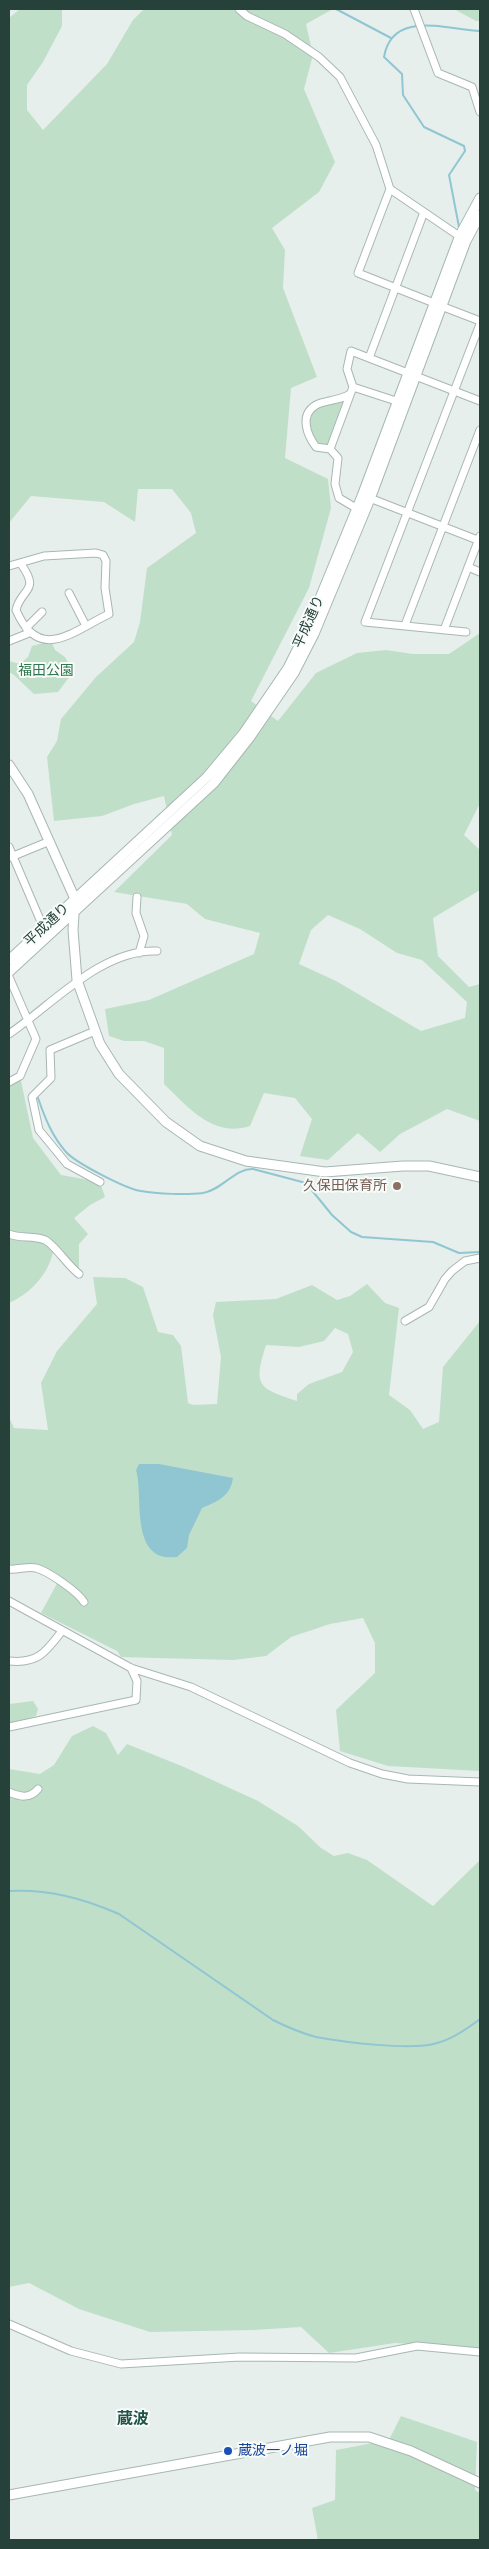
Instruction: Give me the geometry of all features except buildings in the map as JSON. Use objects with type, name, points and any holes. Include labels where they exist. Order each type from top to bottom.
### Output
[{"type":"street","points":[[239,9],[247,16],[285,34],[319,57],[340,77],[376,145],[390,189],[463,238]]},
{"type":"street","points":[[414,9],[438,73],[472,87],[480,112]]},
{"type":"street","points":[[390,189],[358,273],[480,322],[365,622],[466,632]]},
{"type":"street","name":"平成通り","points":[[9,960],[207,777],[243,734],[288,668],[306,632],[356,508],[366,497],[396,401],[438,304],[480,198]]},
{"type":"street","points":[[369,358],[424,212]]},
{"type":"street","name":"平成通り","points":[[463,238],[480,214]]},
{"type":"street","name":"平成通り","points":[[9,972],[74,910],[214,783],[250,737],[294,673],[310,642],[366,497],[416,376],[438,304]]},
{"type":"street","points":[[330,449],[353,387],[347,369],[351,352],[480,401]]},
{"type":"street","points":[[353,387],[396,401]]},
{"type":"street","points":[[350,394],[339,400],[316,405],[306,415],[310,438],[316,447],[330,449],[338,458],[335,484],[337,494],[343,502],[356,508]]},
{"type":"street","points":[[405,625],[480,430]]},
{"type":"street","points":[[366,497],[443,528],[480,539],[444,630]]},
{"type":"street","points":[[9,566],[44,556],[96,553],[103,555],[106,561],[105,588],[109,614],[51,641],[37,638],[27,630],[16,610],[30,589],[28,574],[21,564]]},
{"type":"street","points":[[468,567],[480,572]]},
{"type":"street","points":[[69,593],[86,626]]},
{"type":"street","points":[[9,641],[27,630],[42,612]]},
{"type":"street","points":[[9,765],[28,794],[75,899],[73,930],[77,980],[100,1044],[119,1074],[166,1122],[200,1146],[246,1161],[325,1172],[420,1166],[480,1177]]},
{"type":"street","points":[[11,857],[50,841]]},
{"type":"street","points":[[9,846],[11,857],[44,929]]},
{"type":"street","points":[[137,896],[136,913],[144,936],[139,953]]},
{"type":"street","points":[[9,1034],[28,1021],[77,980],[139,953],[157,951]]},
{"type":"street","points":[[9,977],[36,1039],[20,1076],[9,1082]]},
{"type":"street","points":[[95,1031],[50,1050],[51,1078],[32,1097],[39,1130],[67,1164],[100,1182]]},
{"type":"street","points":[[9,1234],[44,1240],[52,1244],[64,1262],[79,1274]]},
{"type":"street","points":[[404,1321],[429,1307],[452,1271],[465,1261],[480,1258]]},
{"type":"street","points":[[9,1569],[38,1568],[80,1595],[84,1602]]},
{"type":"street","points":[[9,1601],[132,1668],[191,1687],[350,1763],[382,1774],[408,1779],[480,1782]]},
{"type":"street","points":[[9,1661],[37,1659],[46,1651],[62,1630]]},
{"type":"street","points":[[9,1727],[136,1700],[138,1681],[132,1668]]},
{"type":"street","points":[[9,1792],[18,1796],[29,1796],[38,1789]]},
{"type":"street","points":[[9,2324],[72,2351],[121,2364],[240,2358],[356,2358],[417,2346],[480,2352]]},
{"type":"street","points":[[9,2495],[330,2436],[369,2437],[411,2451],[480,2483]]},
{"type":"green space","points":[[20,9],[62,9],[62,26],[43,62],[27,85],[27,110],[43,130],[107,64],[133,20],[144,9],[333,9],[306,24],[313,55],[304,89],[335,162],[319,192],[272,228],[285,250],[283,288],[317,377],[291,388],[285,458],[328,479],[331,508],[309,588],[251,701],[278,721],[316,673],[357,653],[386,650],[413,654],[449,654],[480,633],[480,803],[464,835],[480,850],[480,890],[433,918],[438,956],[469,987],[480,984],[480,1121],[447,1109],[400,1134],[380,1152],[358,1133],[328,1160],[300,1156],[312,1119],[295,1098],[264,1093],[250,1126],[237,1129],[224,1128],[213,1124],[192,1111],[164,1084],[164,1048],[144,1041],[124,1041],[109,1036],[105,1009],[149,1000],[254,954],[260,933],[205,919],[187,904],[114,892],[172,835],[164,796],[134,804],[102,816],[54,821],[47,757],[57,741],[61,719],[96,677],[134,642],[140,622],[147,568],[196,533],[191,513],[172,489],[138,489],[135,522],[104,502],[31,496],[9,523],[9,18]],"holes":[[[328,915],[360,929],[397,953],[422,960],[467,1002],[465,1018],[421,1031],[336,981],[299,964],[311,930]]]},
{"type":"green space","points":[[454,9],[480,9],[480,21],[476,21]]},
{"type":"green space","points":[[350,394],[330,449],[312,442],[305,420],[310,411]]},
{"type":"green space","name":"福田公園","points":[[51,641],[55,650],[65,657],[73,672],[58,692],[34,694],[9,672],[9,661],[20,664],[28,657],[32,646]]},
{"type":"green space","points":[[20,1076],[33,1138],[61,1175],[100,1182],[105,1197],[90,1205],[74,1218],[88,1234],[79,1244],[79,1274],[54,1248],[49,1265],[39,1281],[25,1294],[9,1303],[9,1082]]},
{"type":"green space","points":[[93,1277],[125,1278],[143,1287],[158,1332],[173,1335],[181,1346],[188,1403],[193,1405],[217,1404],[221,1357],[213,1315],[216,1302],[276,1299],[312,1285],[337,1300],[350,1296],[367,1284],[385,1303],[399,1308],[389,1395],[410,1410],[423,1429],[439,1422],[443,1367],[480,1321],[480,1771],[388,1766],[340,1751],[336,1710],[375,1673],[375,1643],[363,1618],[330,1624],[291,1637],[266,1656],[233,1660],[121,1657],[117,1651],[41,1613],[60,1578],[31,1565],[15,1567],[9,1565],[9,1417],[14,1428],[48,1430],[41,1383],[57,1351],[97,1304]],"holes":[[[335,1328],[348,1334],[353,1352],[342,1372],[309,1384],[297,1394],[297,1401],[274,1393],[262,1384],[260,1369],[266,1345],[299,1347],[324,1341]]]},
{"type":"green space","points":[[33,1701],[38,1709],[36,1716],[9,1725],[9,1704]]},
{"type":"green space","points":[[93,1726],[106,1733],[118,1755],[127,1744],[184,1767],[258,1801],[298,1826],[321,1848],[334,1856],[348,1853],[367,1860],[433,1906],[480,1860],[480,2348],[395,2343],[329,2353],[301,2327],[150,2332],[79,2309],[29,2283],[9,2287],[9,1769],[40,1774],[54,1765],[72,1736]]},
{"type":"green space","points":[[401,2416],[477,2442],[475,2490],[480,2493],[480,2540],[318,2540],[312,2508],[335,2500],[336,2450],[389,2440]]},
{"type":"water","points":[[139,1464],[159,1464],[233,1478],[226,1494],[202,1508],[189,1535],[187,1548],[177,1557],[161,1556],[152,1550],[146,1541],[140,1518],[136,1470]]},
{"type":"waterway","points":[[336,9],[391,38]]},
{"type":"waterway","points":[[459,227],[449,175],[465,151],[464,146],[424,127],[403,95],[402,74],[384,57],[389,42],[398,33],[409,27],[438,26],[480,31]]},
{"type":"waterway","points":[[38,1098],[49,1126],[57,1140],[71,1157],[113,1181],[134,1189],[163,1193],[203,1193],[216,1188],[240,1172],[253,1169],[306,1183],[332,1215],[351,1232],[362,1237],[433,1242],[459,1253],[480,1252]]},
{"type":"waterway","points":[[9,1891],[51,1893],[92,1903],[119,1914],[273,2020],[294,2030],[316,2037],[377,2045],[426,2045],[454,2036],[480,2019]]},
{"type":"place","name":"久保田保育所","points":[[397,1186]]},
{"type":"place","name":"蔵波一ノ堀","points":[[228,2451]]},
{"type":"district","name":"蔵波","points":[[133,2420]]}]
